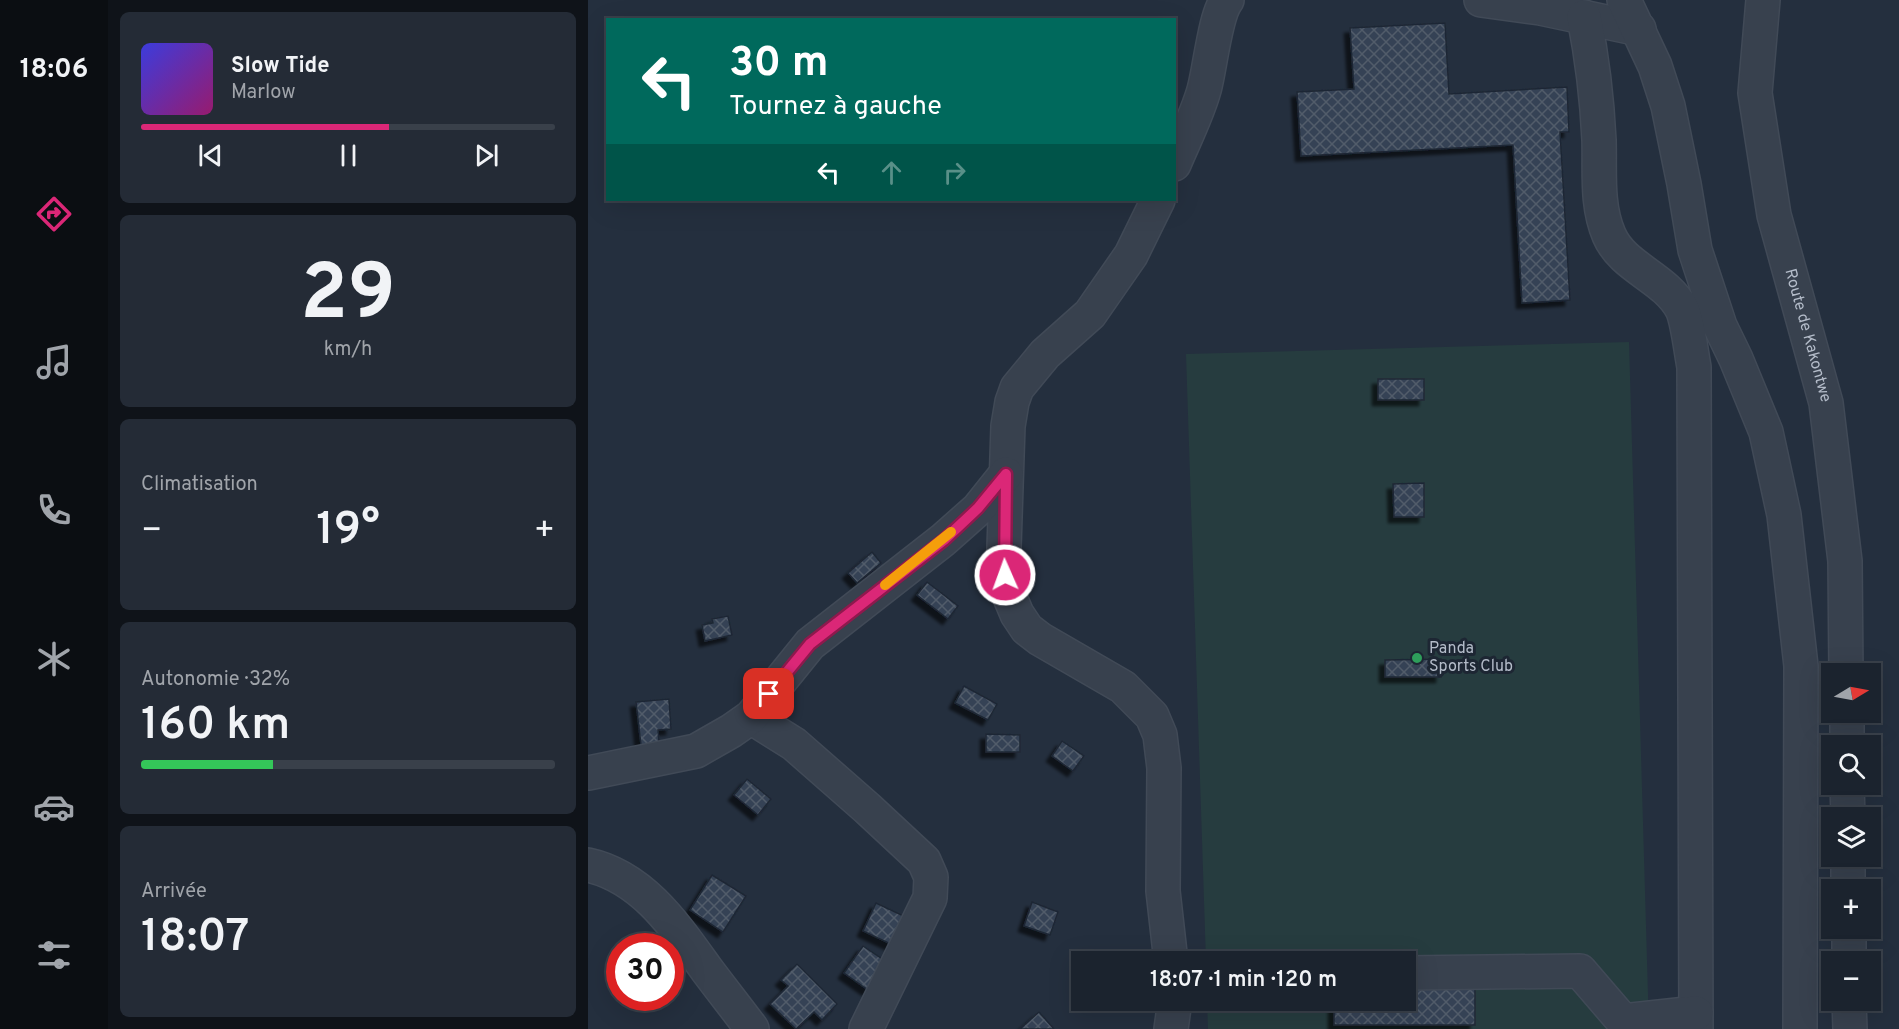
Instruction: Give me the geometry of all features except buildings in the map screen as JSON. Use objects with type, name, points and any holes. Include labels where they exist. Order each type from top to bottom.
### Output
[{"type":"street","points":[[1176,159],[1204,91],[1219,23],[1227,0]]},
{"type":"street","points":[[1481,0],[1584,17],[1639,29]]},
{"type":"street","points":[[1624,0],[1655,66],[1668,106],[1695,250],[1720,326],[1766,432],[1784,514],[1801,666],[1800,1029]]},
{"type":"street","name":"Route de Kakontwe","points":[[1763,0],[1755,93],[1774,215],[1826,403],[1845,561],[1846,663]]},
{"type":"street","points":[[1416,973],[1580,971],[1623,1021],[1696,1021],[1695,367],[1682,309],[1666,290],[1625,258],[1610,237],[1602,215],[1596,104],[1590,44],[1584,17]]},
{"type":"street","points":[[1158,201],[1131,255],[1090,314],[1045,354],[1017,388],[1008,426],[1005,575],[1009,596],[1027,629],[1040,639],[1123,687],[1152,716],[1160,735],[1164,768],[1162,891],[1170,951]]},
{"type":"street","points":[[588,773],[696,751],[751,717],[810,644],[944,540],[978,508],[1006,474]]},
{"type":"street","points":[[751,717],[794,744],[860,801],[924,861],[931,877],[930,897],[924,913],[866,1029]]},
{"type":"street","points":[[588,865],[602,868],[627,880],[651,900],[676,927],[752,1029]]},
{"type":"street","points":[[1171,1029],[1173,1011]]},
{"type":"street","points":[[1850,1011],[1850,1029]]},
{"type":"green space","name":"Panda Sports Club","points":[[1629,342],[1649,1029],[1208,1029],[1207,1011],[1416,1011],[1416,951],[1206,951],[1186,354]]},
{"type":"slow traffic","points":[[885,585],[944,540],[951,532]]},
{"type":"place","name":"Panda Sports Club","points":[[1417,658]]},
{"type":"route","points":[[769,694],[810,644],[944,540],[978,508],[1006,474],[1005,575]]}]
